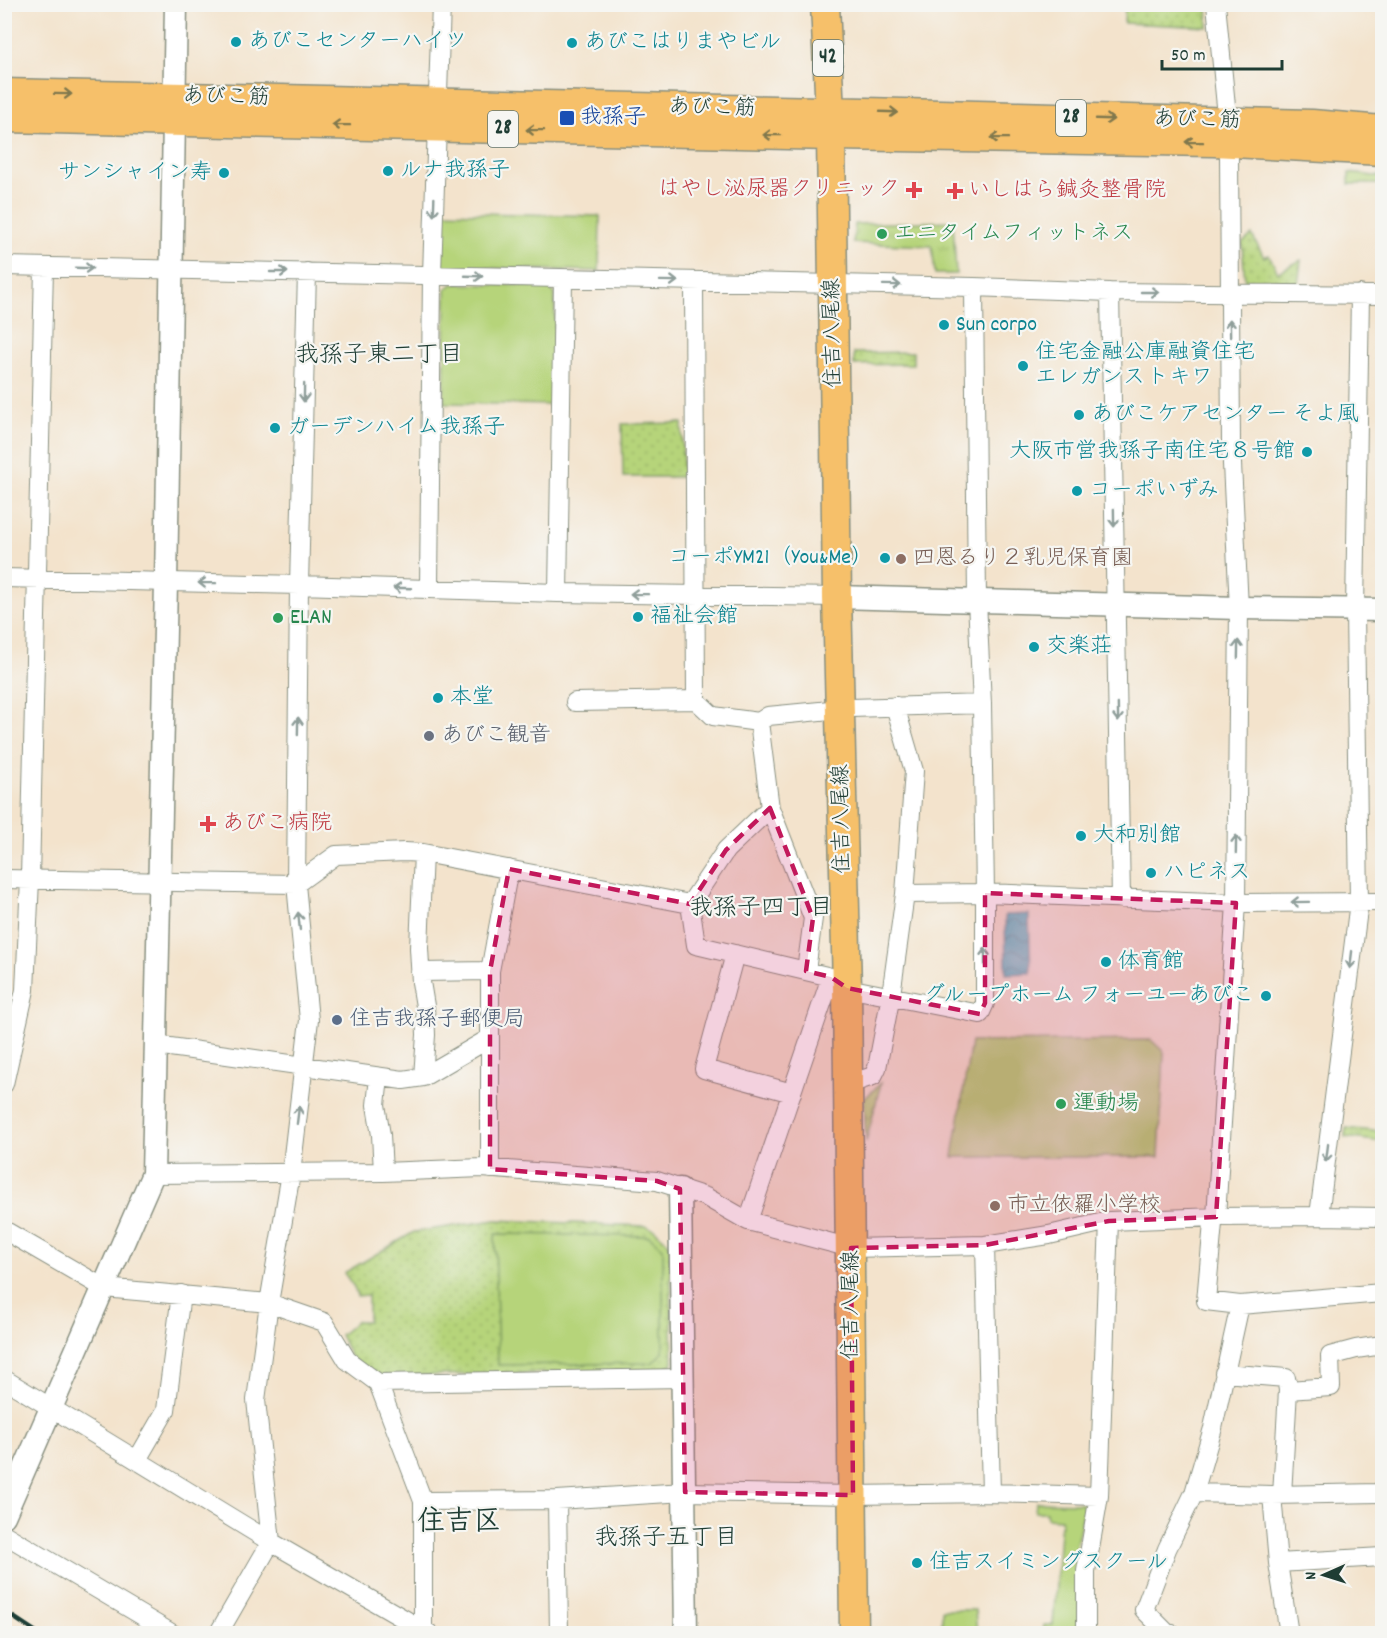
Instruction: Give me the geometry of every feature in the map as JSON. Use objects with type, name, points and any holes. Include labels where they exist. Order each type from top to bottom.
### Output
[{"type":"main road","name":"住吉八尾線","points":[[825,4],[834,284],[837,597],[841,709],[839,982],[849,1084],[854,1634]]},
{"type":"main road","name":"あびこ筋","points":[[4,93],[175,109],[1228,132],[1312,124],[1383,130]]},
{"type":"main road","name":"あびこ筋","points":[[4,118],[175,109]]},
{"type":"main road","name":"あびこ筋","points":[[1228,132],[1294,147],[1383,151]]},
{"type":"street","points":[[4,1516],[12,1481],[52,1407],[153,1174],[176,4]]},
{"type":"street","points":[[429,589],[432,274],[441,4]]},
{"type":"street","points":[[1216,4],[1228,132],[1231,443],[1239,608],[1236,903],[1216,1217],[1213,1223],[1206,1300],[1240,1305],[1383,1293]]},
{"type":"street","points":[[1312,124],[1383,123]]},
{"type":"street","points":[[1294,147],[1383,161]]},
{"type":"street","points":[[4,266],[171,271],[432,274],[1110,292],[1383,295]]},
{"type":"street","points":[[4,1084],[25,990],[30,879],[44,267]]},
{"type":"street","points":[[218,1634],[272,1542],[256,1400],[268,1303],[291,1173],[309,1020],[296,884],[299,585],[307,272]]},
{"type":"street","points":[[558,593],[563,279]]},
{"type":"street","points":[[694,281],[696,700]]},
{"type":"street","points":[[770,808],[726,850],[690,904],[696,945],[806,970],[839,982],[891,995],[981,1014],[986,1003],[985,893],[982,704],[977,601],[974,287]]},
{"type":"street","points":[[1110,292],[1121,899]]},
{"type":"street","points":[[1319,1216],[1359,902],[1355,610],[1360,294]]},
{"type":"street","points":[[4,578],[558,593],[1383,610]]},
{"type":"street","points":[[575,702],[696,700],[713,716],[759,722],[768,716],[841,709],[982,704]]},
{"type":"street","points":[[849,1084],[873,1076],[877,1068],[891,995],[905,894],[914,771],[895,706]]},
{"type":"street","points":[[759,722],[770,808],[813,918],[806,970]]},
{"type":"street","points":[[4,879],[296,884],[336,855],[405,852],[509,868],[690,904]]},
{"type":"street","points":[[423,854],[419,948],[426,1035],[423,1077]]},
{"type":"street","points":[[490,1168],[490,971],[509,868]]},
{"type":"street","points":[[905,894],[985,893],[1236,903],[1383,902]]},
{"type":"street","points":[[735,954],[704,1069],[792,1093]]},
{"type":"street","points":[[420,972],[490,971]]},
{"type":"street","points":[[748,1221],[792,1093],[839,982]]},
{"type":"street","points":[[156,1045],[403,1080],[423,1077],[490,1038]]},
{"type":"street","points":[[379,1077],[376,1105],[381,1135],[383,1172]]},
{"type":"street","points":[[153,1174],[383,1172],[490,1168],[657,1181],[706,1197],[748,1221],[851,1248],[985,1245],[1049,1235],[1109,1221],[1216,1217],[1383,1217]]},
{"type":"street","points":[[680,1189],[686,1634]]},
{"type":"street","points":[[1086,1634],[1086,1571],[1099,1496],[1109,1221]]},
{"type":"street","points":[[4,1230],[104,1288],[268,1303],[324,1322],[347,1360],[378,1383],[423,1501],[426,1633]]},
{"type":"street","points":[[985,1245],[991,1493]]},
{"type":"street","points":[[137,1460],[166,1410],[181,1294]]},
{"type":"street","points":[[1172,1634],[1166,1632],[1144,1610],[1167,1549],[1194,1493],[1213,1428],[1240,1305]]},
{"type":"street","points":[[1288,1390],[1331,1387],[1330,1356],[1383,1345]]},
{"type":"street","points":[[1224,1373],[1286,1378],[1288,1390],[1277,1495],[1278,1563],[1289,1634]]},
{"type":"street","points":[[378,1383],[683,1378]]},
{"type":"street","points":[[4,1379],[426,1633]]},
{"type":"street","points":[[1194,1493],[1277,1495],[1380,1493],[1383,1489]]},
{"type":"street","points":[[423,1501],[557,1500],[685,1492],[853,1495],[991,1493],[1099,1496]]},
{"type":"street","points":[[557,1500],[559,1634]]},
{"type":"street","points":[[4,1534],[173,1634]]},
{"type":"street","points":[[1278,1563],[1383,1557]]},
{"type":"highlighted area","points":[[770,808],[813,918],[806,971],[831,977],[847,988],[980,1014],[985,1003],[985,893],[1236,903],[1216,1217],[1109,1221],[985,1245],[851,1248],[853,1495],[685,1492],[680,1189],[657,1181],[490,1169],[490,971],[509,869],[690,904],[726,850]]},
{"type":"green space","points":[[1125,5],[1207,5],[1208,27],[1124,23]]},
{"type":"green space","points":[[1349,173],[1382,177],[1382,184],[1349,184]]},
{"type":"green space","points":[[442,212],[600,216],[599,271],[441,267]]},
{"type":"green space","points":[[953,221],[956,274],[935,274],[932,246],[853,243],[855,224]]},
{"type":"green space","points":[[1252,235],[1264,257],[1269,255],[1278,272],[1301,260],[1298,285],[1245,283],[1242,243]]},
{"type":"green space","points":[[452,284],[548,286],[555,294],[554,405],[444,403],[446,289]]},
{"type":"green space","points":[[913,352],[913,364],[854,365],[854,353]]},
{"type":"green space","points":[[682,423],[683,477],[623,477],[622,424]]},
{"type":"green space","name":"運動場","points":[[1151,1040],[1164,1052],[1159,1157],[953,1157],[971,1042]]},
{"type":"green space","points":[[881,1083],[866,1142],[864,1099]]},
{"type":"green space","points":[[1346,1128],[1382,1132],[1382,1142],[1345,1137]]},
{"type":"green space","points":[[496,1220],[646,1226],[655,1230],[670,1244],[673,1363],[665,1371],[381,1376],[351,1358],[340,1335],[357,1321],[368,1321],[368,1295],[357,1296],[354,1287],[344,1273],[414,1232]]},
{"type":"green space","points":[[495,1234],[649,1236],[663,1248],[663,1352],[652,1363],[498,1365]]},
{"type":"green space","points":[[1036,1502],[1082,1503],[1084,1510],[1076,1545],[1082,1601],[1081,1633],[1043,1633],[1044,1625],[1053,1625],[1061,1519],[1047,1518],[1046,1512],[1035,1512]]},
{"type":"green space","points":[[942,1610],[975,1610],[977,1633],[942,1633]]},
{"type":"water","points":[[1029,914],[1031,973],[1006,974],[1005,915]]},
{"type":"railway","points":[[4,1611],[39,1634]]},
{"type":"place","name":"あびこセンターハイツ","points":[[236,42]]},
{"type":"place","name":"あびこはりまやビル","points":[[572,43]]},
{"type":"place","name":"我孫子","points":[[567,118]]},
{"type":"place","name":"ルナ我孫子","points":[[388,171]]},
{"type":"place","name":"サンシャイン寿","points":[[224,173]]},
{"type":"place","name":"はやし泌尿器クリニック","points":[[914,190]]},
{"type":"place","name":"いしはら鍼灸整骨院","points":[[955,191]]},
{"type":"place","name":"エニタイムフィットネス","points":[[882,234]]},
{"type":"place","name":"Sun corpo","points":[[944,325]]},
{"type":"place","name":"住宅金融公庫融資住宅 エレガンストキワ","points":[[1023,366]]},
{"type":"place","name":"あびこケアセンター そよ風","points":[[1079,415]]},
{"type":"place","name":"ガーデンハイム我孫子","points":[[275,428]]},
{"type":"place","name":"大阪市営我孫子南住宅８号館","points":[[1307,452]]},
{"type":"place","name":"コーポいずみ","points":[[1077,491]]},
{"type":"place","name":"コーポYM21（You&Me）","points":[[885,558]]},
{"type":"place","name":"四恩るり２乳児保育園","points":[[901,559]]},
{"type":"place","name":"福祉会館","points":[[638,617]]},
{"type":"place","name":"ELAN","points":[[278,618]]},
{"type":"place","name":"交楽荘","points":[[1034,647]]},
{"type":"place","name":"本堂","points":[[438,698]]},
{"type":"place","name":"あびこ観音","points":[[429,736]]},
{"type":"place","name":"あびこ病院","points":[[208,824]]},
{"type":"place","name":"大和別館","points":[[1081,836]]},
{"type":"place","name":"ハピネス","points":[[1151,873]]},
{"type":"place","name":"体育館","points":[[1106,962]]},
{"type":"place","name":"グループホーム フォーユーあびこ","points":[[1266,996]]},
{"type":"place","name":"住吉我孫子郵便局","points":[[337,1020]]},
{"type":"place","name":"運動場","points":[[1061,1104]]},
{"type":"place","name":"市立依羅小学校","points":[[995,1206]]},
{"type":"place","name":"住吉スイミングスクール","points":[[917,1563]]},
{"type":"district","name":"我孫子東二丁目","points":[[379,356]]},
{"type":"district","name":"我孫子四丁目","points":[[761,909]]},
{"type":"district","name":"住吉区","points":[[459,1524]]},
{"type":"district","name":"我孫子五丁目","points":[[666,1539]]}]
